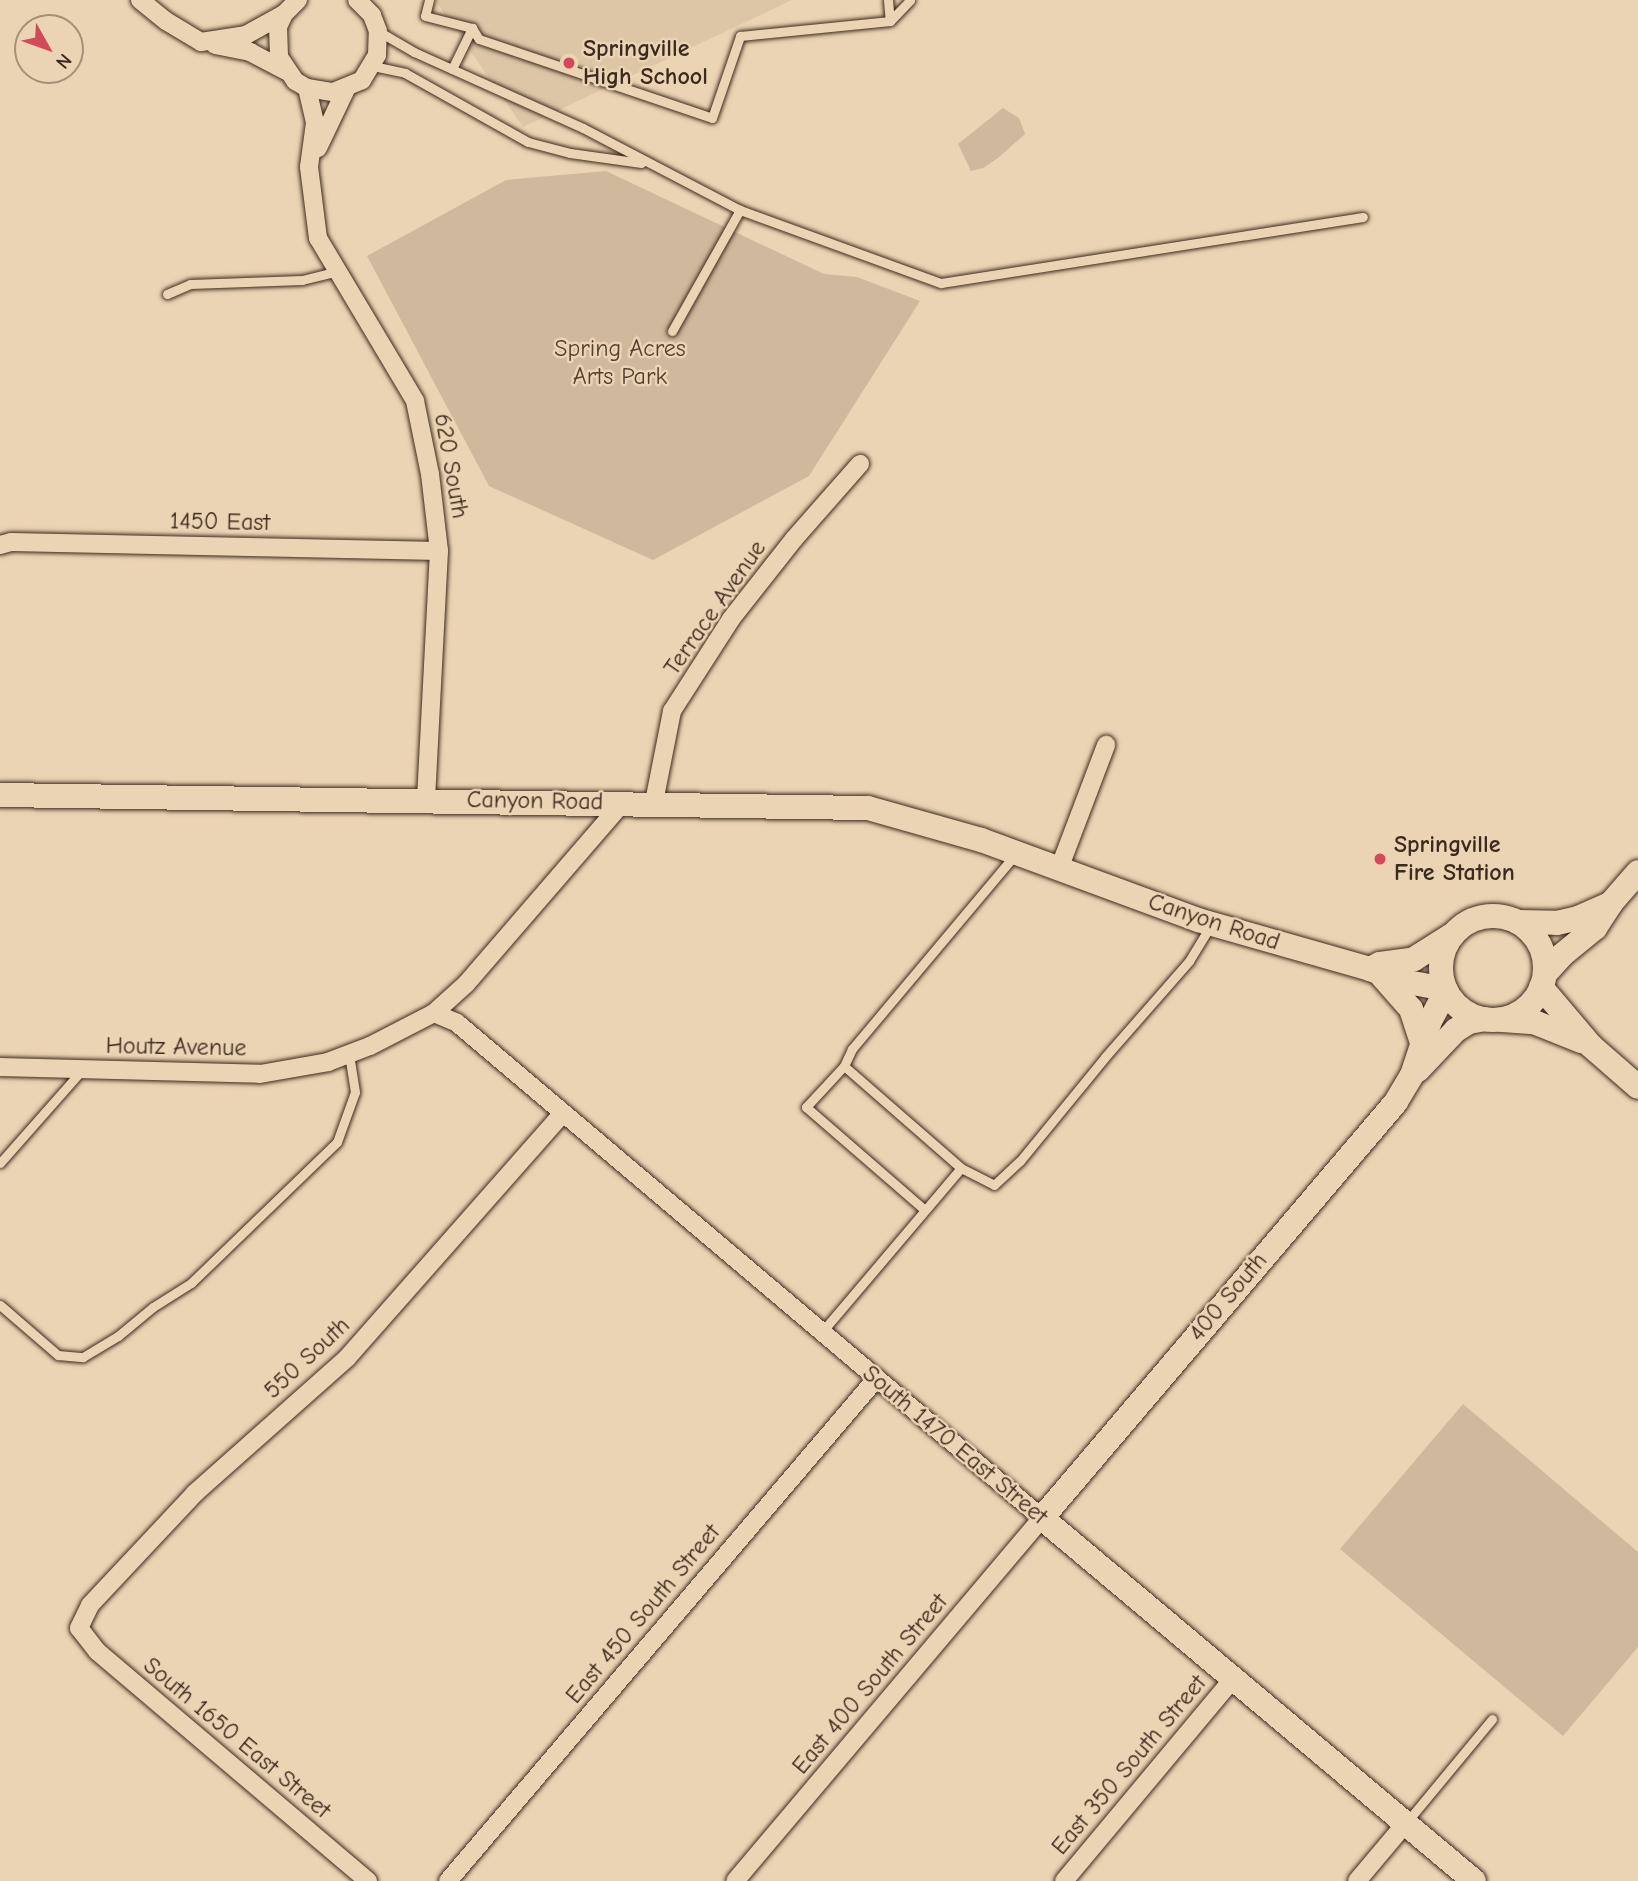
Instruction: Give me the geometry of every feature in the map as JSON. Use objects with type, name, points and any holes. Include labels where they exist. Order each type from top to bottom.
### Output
[{"type":"main road","name":"Canyon Road","points":[[0,795],[654,802],[867,808],[1016,853],[1212,924],[1446,990]]},
{"type":"main road","points":[[1488,1020],[1520,1012],[1562,955],[1595,928],[1611,903],[1638,872]]},
{"type":"main road","points":[[1591,1046],[1559,1030],[1534,1022],[1488,1020],[1462,1009],[1446,990],[1441,961],[1452,935],[1463,925],[1483,917],[1504,916],[1518,922],[1556,923],[1578,918],[1611,903]]},
{"type":"main road","points":[[1518,922],[1540,945],[1543,981],[1591,1046],[1638,1087]]},
{"type":"main road","name":"Canyon Road","points":[[1376,972],[1413,959],[1452,935]]},
{"type":"main road","points":[[1376,972],[1411,1009],[1423,1045]]},
{"type":"main road","name":"400 South","points":[[1042,1518],[1223,1302],[1396,1102],[1412,1075],[1430,1021],[1446,990]]},
{"type":"main road","name":"400 South","points":[[1412,1075],[1456,1030],[1469,1022],[1488,1020]]},
{"type":"main road","name":"South 1470 East Street","points":[[1042,1518],[1474,1881]]},
{"type":"street","points":[[140,0],[166,21],[201,42],[250,52],[286,71],[306,88],[320,92],[346,89],[362,80],[373,66],[377,55],[378,31],[372,15],[357,0]]},
{"type":"street","points":[[201,42],[246,35],[285,14],[298,0]]},
{"type":"street","points":[[285,14],[276,42],[286,71]]},
{"type":"street","name":"620 South","points":[[306,88],[315,123],[309,167],[318,238],[415,401],[430,474],[439,551],[426,800]]},
{"type":"street","points":[[309,167],[346,89]]},
{"type":"street","name":"Terrace Avenue","points":[[654,802],[672,711],[731,619],[817,512],[860,464]]},
{"type":"street","name":"1450 East","points":[[0,545],[39,542],[439,551]]},
{"type":"street","points":[[1059,869],[1106,745]]},
{"type":"street","points":[[349,1054],[391,1037],[434,1013],[466,984],[623,802]]},
{"type":"street","name":"South 1470 East Street","points":[[434,1013],[457,1023],[561,1115],[1042,1518]]},
{"type":"street","name":"Houtz Avenue","points":[[0,1067],[260,1073],[305,1068],[349,1054]]},
{"type":"street","name":"550 South","points":[[79,1628],[90,1605],[195,1493],[347,1358],[561,1115]]},
{"type":"street","name":"East 450 South Street","points":[[448,1881],[876,1379]]},
{"type":"street","name":"East 400 South Street","points":[[736,1881],[1042,1518]]},
{"type":"street","name":"South 1650 East Street","points":[[79,1628],[97,1651],[368,1881]]},
{"type":"street","name":"East 350 South Street","points":[[1064,1881],[1232,1680]]},
{"type":"street","points":[[1357,1881],[1405,1824]]},
{"type":"lane","points":[[429,0],[425,16],[471,28],[480,39],[712,118],[740,36],[890,21],[911,0]]},
{"type":"lane","points":[[888,0],[890,21]]},
{"type":"lane","points":[[452,69],[471,28]]},
{"type":"lane","points":[[378,31],[452,69],[583,128],[740,210],[941,283],[1363,217]]},
{"type":"lane","points":[[373,66],[405,73],[528,142],[570,153],[650,165]]},
{"type":"lane","points":[[672,331],[740,210]]},
{"type":"lane","points":[[167,294],[190,284],[302,280],[338,271]]},
{"type":"lane","points":[[925,1210],[806,1107],[844,1066],[852,1049],[1016,853]]},
{"type":"lane","points":[[844,1066],[961,1168],[993,1185],[1020,1161],[1105,1056],[1189,961],[1212,924]]},
{"type":"lane","points":[[0,1305],[58,1356],[83,1357],[118,1336],[153,1307],[191,1283],[337,1142],[355,1092],[349,1054]]},
{"type":"lane","points":[[0,1163],[83,1069]]},
{"type":"lane","points":[[821,1333],[961,1168]]},
{"type":"lane","points":[[1405,1824],[1492,1719]]},
{"type":"shaded area","name":"Springville High School","points":[[435,0],[792,0],[523,127]]},
{"type":"green space","points":[[1003,108],[1019,118],[1025,134],[998,158],[983,168],[971,171],[958,144]]},
{"type":"green space","name":"Spring Acres Arts Park","points":[[606,171],[824,274],[857,277],[920,301],[809,476],[653,560],[489,486],[367,256],[506,180]]},
{"type":"green space","points":[[1463,1404],[1638,1552],[1638,1647],[1563,1736],[1340,1549]]},
{"type":"place","name":"Springville High School","points":[[569,63]]},
{"type":"place","name":"Springville Fire Station","points":[[1380,859]]}]
